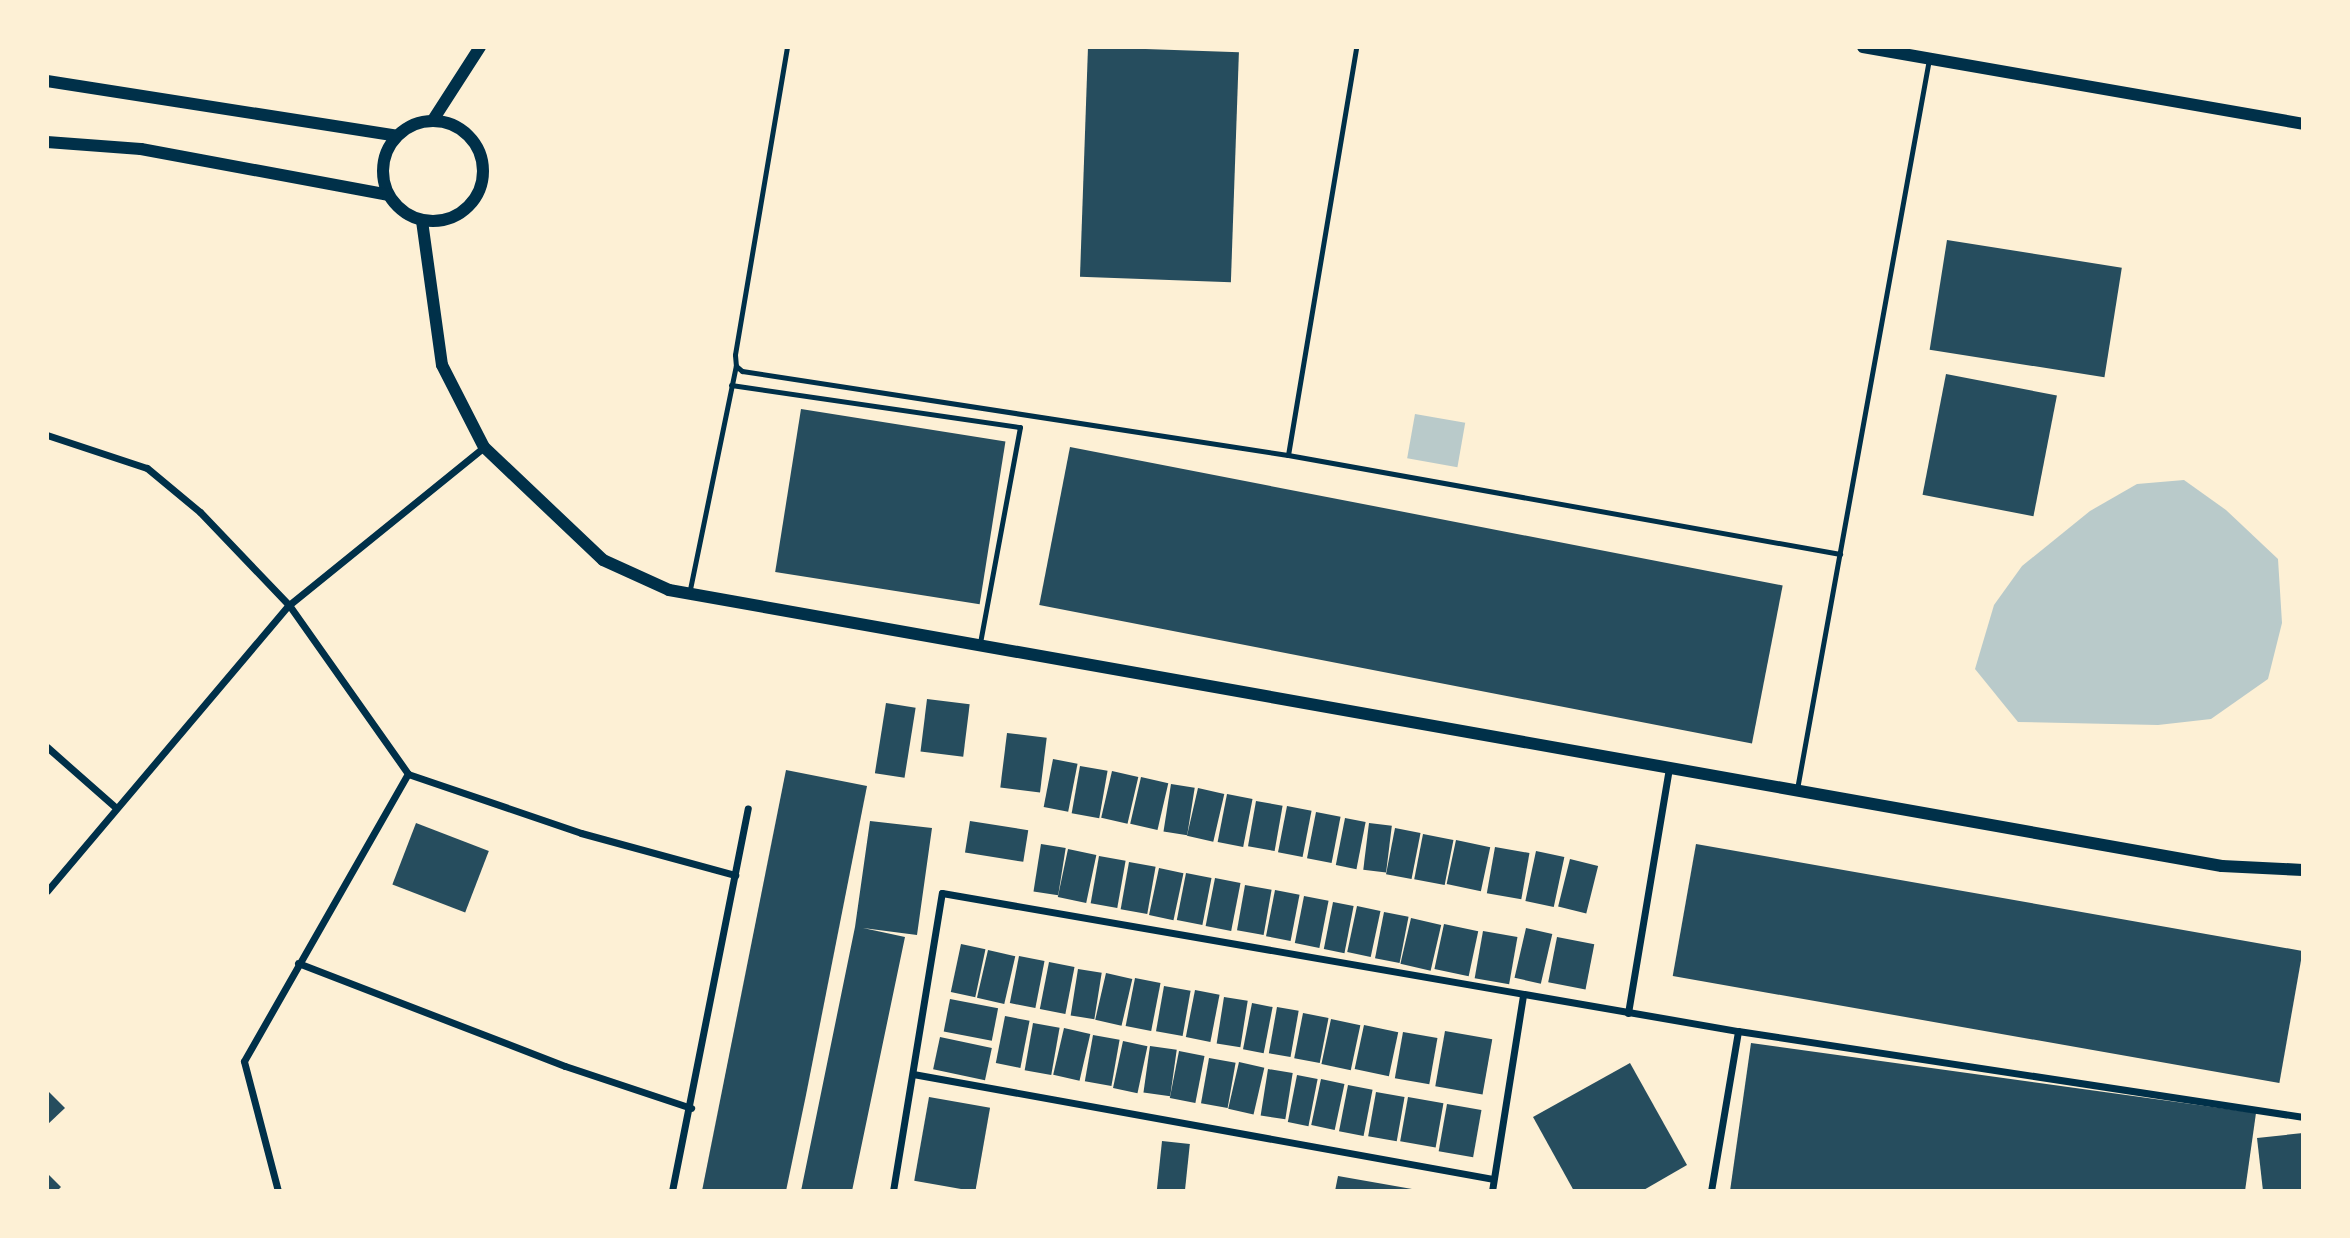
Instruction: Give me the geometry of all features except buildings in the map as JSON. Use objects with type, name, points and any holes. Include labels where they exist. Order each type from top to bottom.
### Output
[{"type":"street","points":[[433,120],[480,47]]},
{"type":"street","points":[[1863,47],[2303,124]]},
{"type":"street","points":[[47,81],[397,135]]},
{"type":"street","points":[[433,120],[453,123],[469,135],[484,163],[483,182],[462,213],[443,220],[422,221],[403,212],[388,195],[382,172],[386,153],[397,135],[413,124],[433,120]]},
{"type":"street","points":[[47,142],[141,149],[388,195]]},
{"type":"street","points":[[422,221],[442,365],[484,447],[603,560],[669,590],[2222,866],[2303,870]]},
{"type":"street","points":[[47,435],[147,468],[200,512],[289,605],[408,774],[581,834],[735,874]]},
{"type":"street","points":[[47,891],[115,807],[289,605],[484,447]]},
{"type":"street","points":[[47,747],[115,807]]},
{"type":"street","points":[[1628,1013],[1669,768]]},
{"type":"street","points":[[278,1191],[244,1061],[408,774]]},
{"type":"street","points":[[672,1191],[691,1108],[747,808]]},
{"type":"street","points":[[893,1191],[942,893],[1628,1013],[2303,1117]]},
{"type":"street","points":[[298,963],[565,1066],[691,1108]]},
{"type":"street","points":[[1492,1191],[1523,995]]},
{"type":"street","points":[[1711,1191],[1738,1031]]},
{"type":"street","points":[[913,1074],[1493,1180]]},
{"type":"lane","points":[[689,594],[736,366],[787,47]]},
{"type":"lane","points":[[1288,455],[1356,47]]},
{"type":"lane","points":[[1796,791],[1929,59]]},
{"type":"lane","points":[[736,366],[742,371],[1288,455],[1840,554]]},
{"type":"lane","points":[[731,385],[1020,428],[979,646]]},
{"type":"shaded area","points":[[1415,414],[1465,423],[1457,467],[1407,458]]},
{"type":"shaded area","points":[[2184,480],[2226,510],[2278,559],[2282,623],[2268,679],[2211,719],[2158,725],[2018,722],[1975,669],[1994,605],[2022,566],[2090,511],[2137,484]]}]
